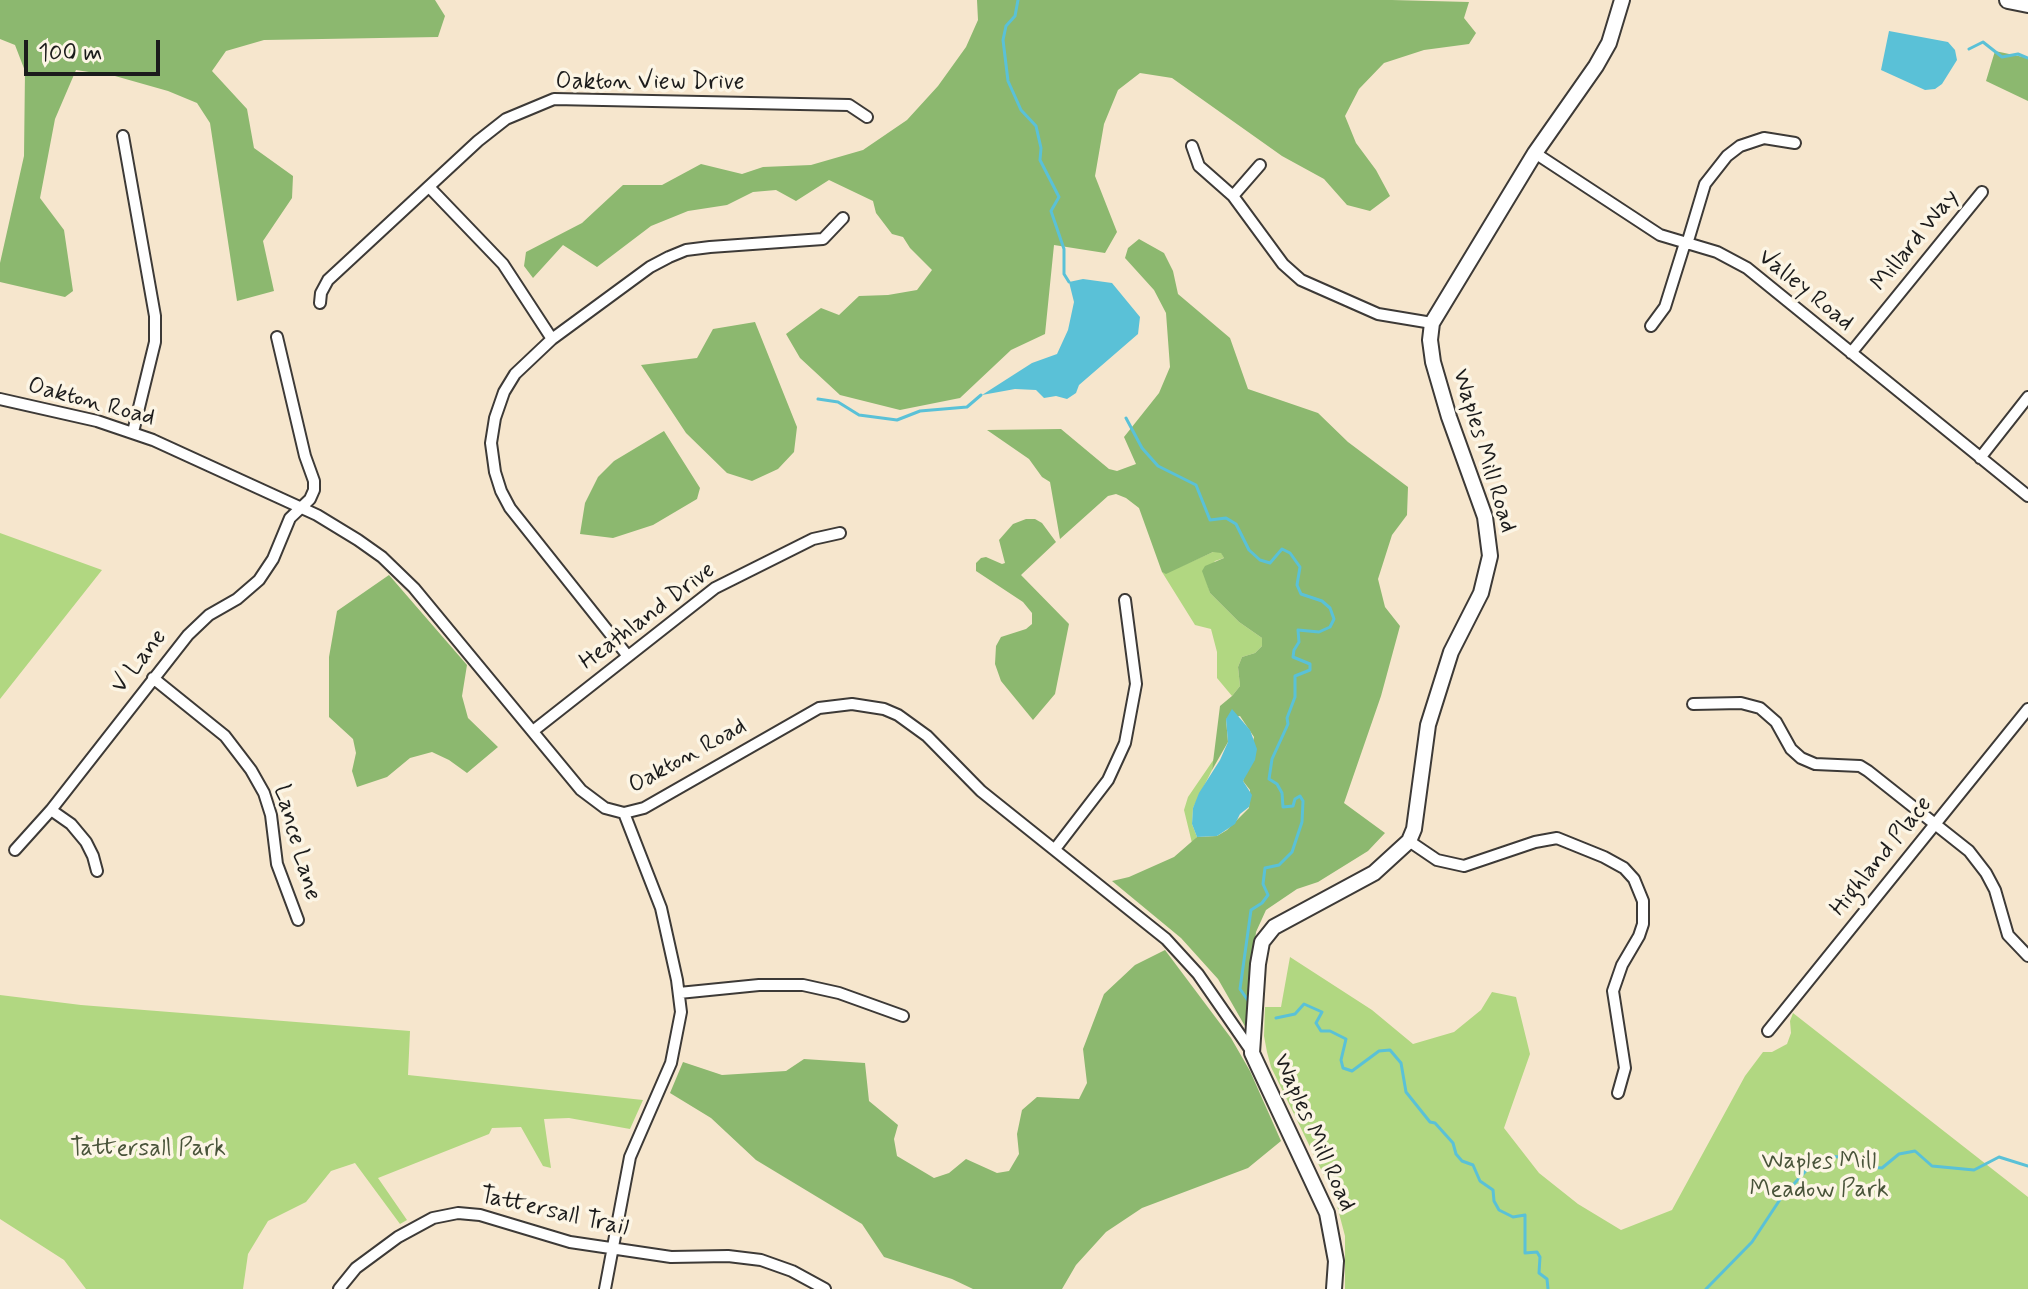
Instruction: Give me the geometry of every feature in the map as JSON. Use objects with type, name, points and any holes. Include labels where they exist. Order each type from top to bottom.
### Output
[{"type":"highway","points":[[2008,0],[2028,4]]},
{"type":"main road","points":[[1432,323],[1535,153],[1596,66],[1609,43],[1622,2]]},
{"type":"main road","name":"Waples Mill Road","points":[[1334,1289],[1334,1238],[1327,1213],[1252,1053],[1258,964],[1262,942],[1268,933],[1290,916],[1374,873],[1409,841],[1418,813],[1428,725],[1436,694],[1451,652],[1481,593],[1490,556],[1485,517],[1433,362],[1430,340],[1432,323]]},
{"type":"street","name":"Oakton View Drive","points":[[320,303],[328,280],[478,141],[506,119],[554,99],[849,105],[867,117]]},
{"type":"street","points":[[123,136],[155,316],[155,342],[133,432]]},
{"type":"street","points":[[1651,326],[1665,307],[1705,184],[1727,156],[1740,146],[1764,138],[1795,143]]},
{"type":"street","points":[[1192,146],[1199,166],[1233,196],[1283,264],[1301,280],[1378,314],[1432,323]]},
{"type":"street","name":"Valley Road","points":[[1535,153],[1649,228],[1717,252],[1747,268],[2028,496]]},
{"type":"street","points":[[1233,196],[1260,165]]},
{"type":"street","points":[[430,188],[503,264],[552,339]]},
{"type":"street","name":"Millard Way","points":[[1851,353],[1982,192]]},
{"type":"street","points":[[627,655],[510,508],[495,472],[492,436],[504,392],[515,374],[552,339],[650,267],[669,257],[686,250],[710,247],[823,239],[843,218]]},
{"type":"street","name":"V Lane","points":[[15,850],[51,810],[188,635],[209,615],[237,599],[259,580],[273,559],[290,518],[310,499],[314,481],[305,456],[277,337]]},
{"type":"street","points":[[1980,458],[2028,397]]},
{"type":"street","name":"Oakton Road","points":[[0,399],[133,432],[299,507],[358,540],[400,573],[591,800],[605,808],[633,812],[656,802],[807,713],[830,705],[852,704],[884,709],[911,722],[981,791],[1143,918],[1177,950],[1217,999],[1252,1053]]},
{"type":"street","name":"Heathland Drive","points":[[533,731],[715,588],[813,539],[840,533]]},
{"type":"street","points":[[1055,849],[1108,780],[1125,743],[1136,684],[1125,600]]},
{"type":"street","name":"Lance Lane","points":[[153,678],[225,736],[251,770],[264,793],[271,815],[277,864],[298,920]]},
{"type":"street","points":[[1693,704],[1741,703],[1760,708],[1776,722],[1791,749],[1801,758],[1815,764],[1860,766],[1969,851],[1995,890],[2008,935],[2028,956]]},
{"type":"street","name":"Highland Place","points":[[1768,1031],[2028,709]]},
{"type":"street","points":[[51,810],[71,824],[86,842],[97,871]]},
{"type":"street","points":[[605,1289],[630,1157],[663,1082],[676,1045],[681,1012],[661,908],[624,813]]},
{"type":"street","points":[[1409,841],[1437,860],[1464,866],[1535,842],[1557,838],[1604,857],[1624,868],[1634,879],[1643,901],[1643,924],[1622,965],[1613,991],[1625,1068],[1618,1093]]},
{"type":"street","points":[[679,993],[759,985],[803,985],[839,993],[903,1016]]},
{"type":"street","name":"Tattersall Trail","points":[[339,1289],[356,1268],[406,1232],[433,1218],[458,1213],[480,1215],[547,1237],[612,1249],[671,1257],[728,1256],[761,1260],[792,1271],[825,1289]]},
{"type":"green space","points":[[0,0],[435,0],[445,16],[438,37],[264,40],[226,51],[212,71],[247,109],[254,148],[293,176],[292,198],[263,241],[274,291],[237,301],[210,123],[197,103],[115,76],[76,70],[55,119],[40,198],[64,230],[73,291],[65,297],[0,282],[0,263],[24,156],[25,71],[15,45],[0,39]]},
{"type":"green space","points":[[977,0],[1469,2],[1464,18],[1476,33],[1469,44],[1424,50],[1384,63],[1359,89],[1345,116],[1356,143],[1390,196],[1370,211],[1347,205],[1324,179],[1282,156],[1172,78],[1140,73],[1118,90],[1104,124],[1095,176],[1117,232],[1105,253],[1054,245],[1045,334],[1011,350],[960,398],[900,410],[840,395],[800,358],[786,334],[821,308],[839,315],[859,296],[917,290],[932,270],[903,237],[892,234],[876,213],[873,201],[829,180],[796,201],[776,190],[753,192],[727,205],[688,211],[651,226],[597,267],[563,245],[533,278],[524,266],[526,252],[582,223],[623,185],[662,185],[701,164],[742,174],[763,167],[811,165],[863,150],[907,120],[938,86],[966,47],[978,20]]},
{"type":"green space","points":[[1995,51],[2028,58],[2028,101],[1986,81]]},
{"type":"green space","points":[[1139,239],[1164,253],[1173,271],[1178,294],[1230,338],[1248,389],[1318,413],[1348,442],[1408,487],[1407,515],[1392,535],[1378,579],[1385,607],[1400,626],[1381,696],[1344,803],[1385,833],[1368,851],[1318,882],[1297,889],[1266,910],[1256,932],[1246,1028],[1218,979],[1181,938],[1112,881],[1129,877],[1174,857],[1197,837],[1217,836],[1249,808],[1250,790],[1243,781],[1254,737],[1240,716],[1226,719],[1228,742],[1212,770],[1220,706],[1240,686],[1238,667],[1242,657],[1255,653],[1262,646],[1262,638],[1239,622],[1210,593],[1202,571],[1205,566],[1224,558],[1221,553],[1213,552],[1166,574],[1162,572],[1139,508],[1116,494],[1108,496],[1060,539],[1050,482],[1042,477],[1029,459],[987,430],[1061,429],[1109,469],[1117,471],[1136,464],[1124,437],[1159,393],[1170,367],[1166,313],[1154,290],[1125,258],[1128,248]]},
{"type":"green space","points":[[755,322],[797,427],[794,452],[778,469],[752,481],[727,473],[686,433],[641,365],[697,358],[713,329]]},
{"type":"green space","points":[[664,431],[700,488],[697,499],[653,525],[613,538],[580,534],[585,503],[598,477],[614,461]]},
{"type":"green space","points":[[1026,519],[1042,523],[1056,542],[1021,575],[1069,624],[1055,694],[1033,720],[1001,681],[995,664],[996,646],[1001,637],[1026,629],[1032,624],[1032,613],[1023,602],[976,571],[976,563],[981,558],[1005,563],[999,540],[1013,524]]},
{"type":"green space","points":[[0,533],[102,570],[0,699]]},
{"type":"green space","points":[[1213,552],[1221,552],[1224,558],[1215,561],[1205,576],[1210,593],[1239,622],[1262,638],[1262,646],[1255,653],[1242,657],[1238,667],[1240,686],[1232,696],[1217,678],[1217,652],[1211,629],[1195,625],[1162,572]]},
{"type":"green space","points":[[389,575],[467,665],[462,696],[468,718],[498,747],[467,773],[432,752],[410,758],[387,777],[357,787],[352,771],[356,753],[353,739],[329,717],[329,657],[337,611]]},
{"type":"green space","points":[[1214,759],[1212,770],[1193,808],[1192,824],[1197,837],[1192,843],[1184,810],[1188,797]]},
{"type":"green space","points":[[1165,950],[1231,1038],[1250,1071],[1281,1141],[1248,1168],[1142,1208],[1106,1232],[1076,1265],[1062,1289],[973,1289],[884,1257],[862,1224],[756,1160],[711,1118],[670,1093],[683,1062],[722,1075],[786,1071],[804,1059],[865,1063],[869,1101],[898,1125],[894,1139],[897,1156],[934,1178],[949,1173],[966,1159],[997,1173],[1009,1171],[1019,1154],[1017,1134],[1022,1110],[1037,1097],[1079,1099],[1087,1083],[1083,1049],[1104,994],[1135,965]]},
{"type":"green space","name":"Waples Mill Meadow Park","points":[[1290,957],[1372,1010],[1413,1044],[1454,1032],[1481,1010],[1492,992],[1516,997],[1530,1054],[1504,1128],[1539,1173],[1578,1204],[1621,1230],[1672,1210],[1745,1076],[1763,1052],[1772,1052],[1787,1044],[1793,1013],[2028,1197],[2028,1289],[1345,1289],[1345,1236],[1335,1198],[1271,1067],[1264,1036],[1265,1007],[1281,1007]]},
{"type":"green space","name":"Tattersall Park","points":[[0,995],[81,1005],[410,1031],[408,1075],[643,1100],[630,1129],[569,1118],[544,1119],[551,1168],[543,1166],[521,1127],[492,1128],[489,1134],[378,1178],[407,1220],[400,1224],[355,1163],[331,1171],[306,1202],[268,1221],[248,1254],[243,1289],[86,1289],[64,1260],[0,1219]]},
{"type":"water","points":[[1889,31],[1948,42],[1955,50],[1957,60],[1942,84],[1925,90],[1881,70]]},
{"type":"water","points":[[1083,279],[1112,283],[1140,317],[1138,334],[1067,399],[1056,396],[1044,398],[1036,390],[1015,389],[982,395],[1032,363],[1057,354],[1068,330],[1074,302],[1069,282]]},
{"type":"water","points":[[1232,709],[1250,730],[1257,749],[1255,760],[1243,781],[1252,795],[1249,807],[1240,814],[1235,824],[1217,836],[1197,837],[1192,824],[1193,808],[1228,742],[1226,719]]},
{"type":"waterway","points":[[1018,0],[1015,16],[1006,26],[1003,40],[1008,81],[1021,110],[1036,126],[1040,160],[1059,197],[1051,211],[1064,249],[1064,274],[1069,282]]},
{"type":"waterway","points":[[1969,49],[1983,42],[2002,57],[2018,54],[2028,58]]},
{"type":"waterway","points":[[818,399],[838,402],[859,415],[897,420],[920,411],[967,407],[981,395]]},
{"type":"waterway","points":[[1126,418],[1142,448],[1158,466],[1196,485],[1210,520],[1226,518],[1236,524],[1249,550],[1260,560],[1270,563],[1282,549],[1290,553],[1300,567],[1297,585],[1301,594],[1322,601],[1330,608],[1334,619],[1330,627],[1319,632],[1298,630],[1299,642],[1293,657],[1310,664],[1310,670],[1295,676],[1295,697],[1287,718],[1288,724],[1272,759],[1269,779],[1277,784],[1282,793],[1283,807],[1293,806],[1300,796],[1303,801],[1302,822],[1292,852],[1279,865],[1265,868],[1263,884],[1268,895],[1251,910],[1240,989],[1249,1002]]},
{"type":"waterway","points":[[1276,1018],[1295,1014],[1304,1004],[1322,1012],[1316,1023],[1321,1031],[1330,1031],[1346,1039],[1341,1060],[1343,1068],[1352,1071],[1379,1051],[1390,1050],[1401,1063],[1406,1092],[1430,1122],[1435,1123],[1453,1143],[1462,1161],[1473,1165],[1480,1181],[1493,1190],[1499,1210],[1513,1217],[1525,1215],[1525,1253],[1537,1252],[1540,1257],[1539,1273],[1547,1279],[1548,1289]]},
{"type":"waterway","points":[[1706,1289],[1752,1242],[1781,1198],[1813,1163],[1827,1156],[1865,1159],[1869,1167],[1882,1168],[1899,1154],[1915,1151],[1932,1166],[1974,1170],[1999,1157],[2028,1166]]}]
